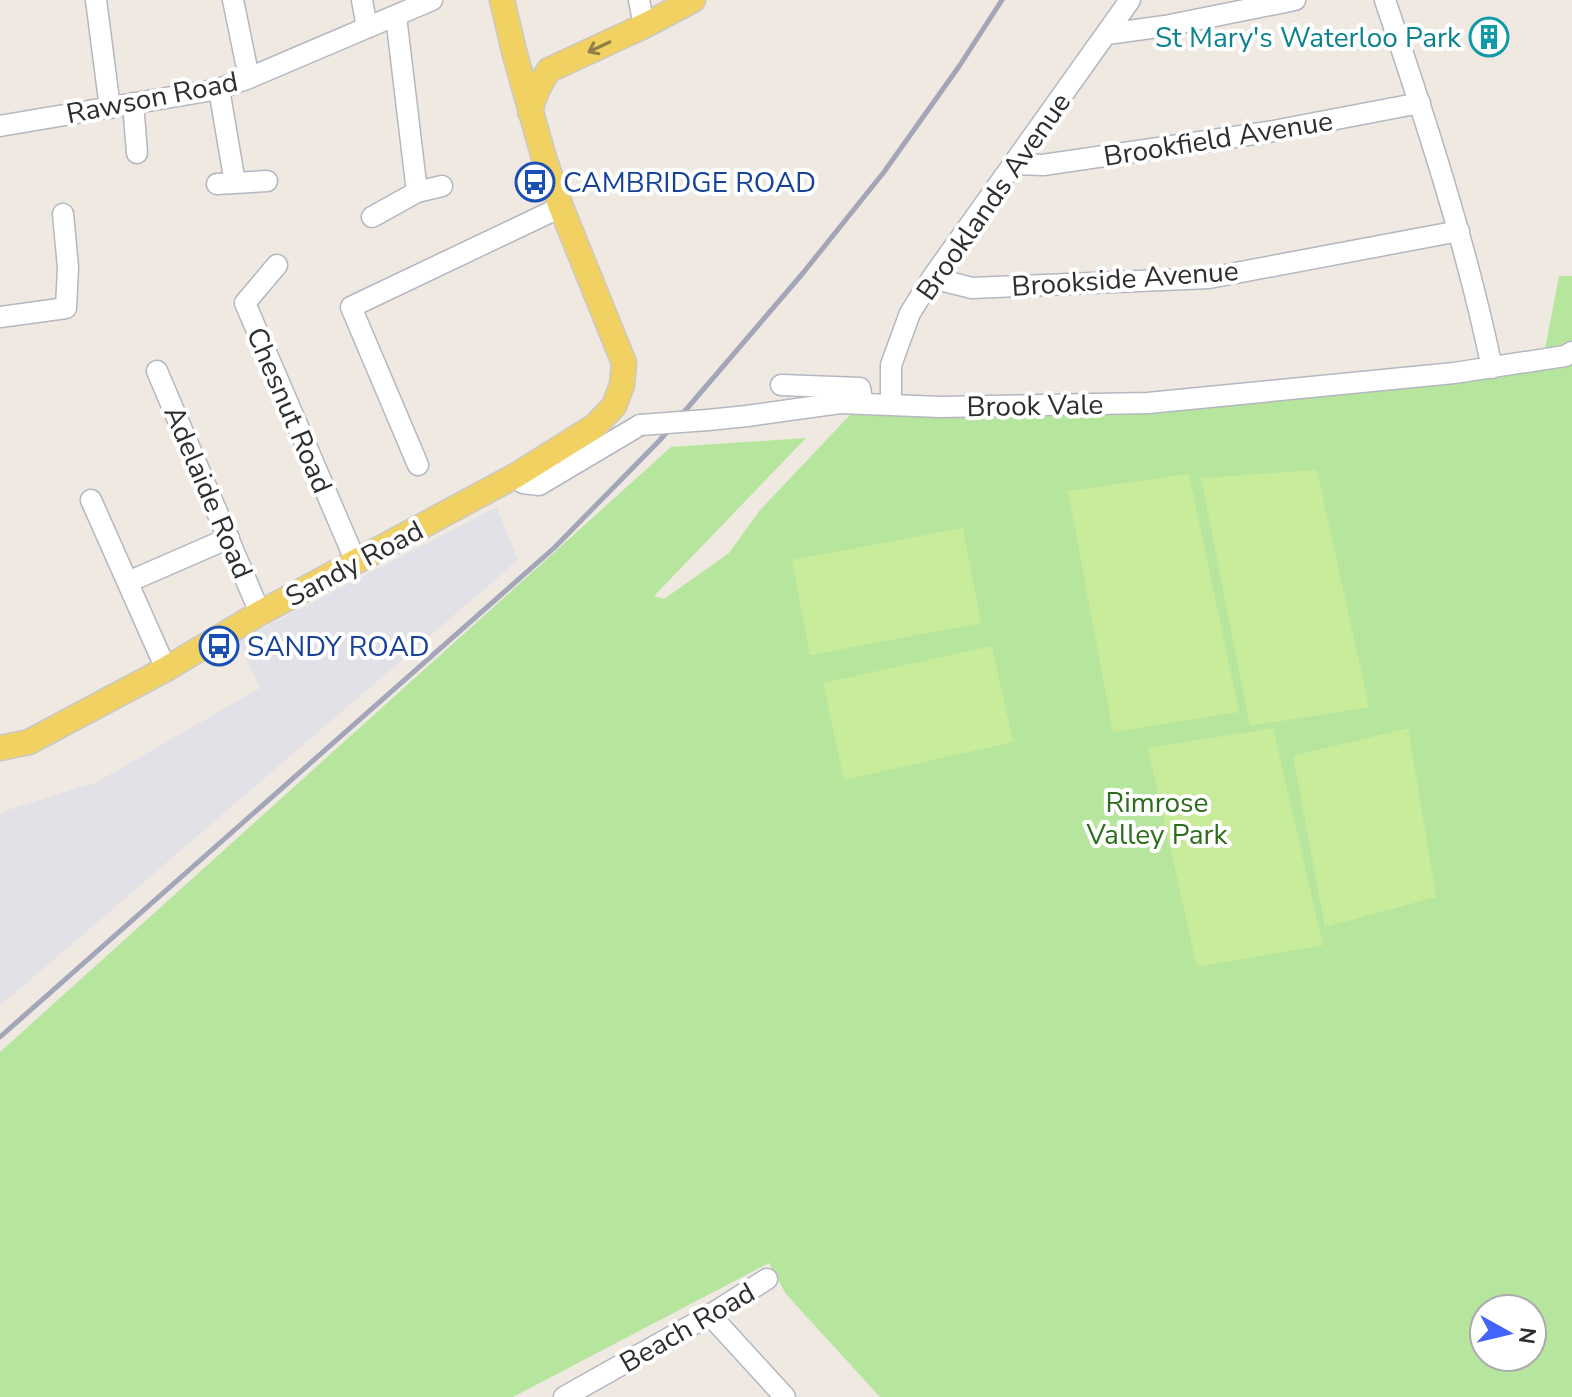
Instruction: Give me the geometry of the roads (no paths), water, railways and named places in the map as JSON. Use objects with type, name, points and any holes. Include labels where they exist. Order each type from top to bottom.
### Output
[{"type":"main road","points":[[502,0],[530,112],[561,207]]},
{"type":"main road","points":[[530,112],[534,95],[549,70],[693,0]]},
{"type":"main road","points":[[515,55],[528,66],[549,70]]},
{"type":"main road","name":"Sandy Road","points":[[0,748],[29,742],[166,669],[260,613],[515,476],[595,426],[614,406],[622,385],[624,363],[561,207]]},
{"type":"street","points":[[96,0],[110,108]]},
{"type":"street","points":[[233,0],[249,78]]},
{"type":"street","points":[[362,0],[367,28]]},
{"type":"street","name":"Rawson Road","points":[[0,126],[219,89],[432,0]]},
{"type":"street","points":[[639,0],[644,26]]},
{"type":"street","name":"Brooklands Avenue","points":[[891,405],[891,365],[910,313],[1130,0]]},
{"type":"street","points":[[1107,34],[1165,26],[1295,0]]},
{"type":"street","points":[[1385,0],[1459,231],[1492,368]]},
{"type":"street","points":[[396,16],[417,192]]},
{"type":"street","points":[[219,89],[226,184],[267,181]]},
{"type":"street","points":[[133,103],[137,153]]},
{"type":"street","name":"Brookfield Avenue","points":[[1015,164],[1043,165],[1268,132],[1420,103]]},
{"type":"street","points":[[372,217],[417,192],[442,186]]},
{"type":"street","points":[[418,465],[351,307],[561,207]]},
{"type":"street","points":[[0,317],[66,308],[68,267],[63,214]]},
{"type":"street","name":"Brookside Avenue","points":[[932,278],[972,288],[1209,278],[1459,231]]},
{"type":"street","name":"Chesnut Road","points":[[277,265],[245,303],[356,562]]},
{"type":"street","name":"Brook Vale","points":[[515,476],[523,483],[539,485],[640,425],[747,416],[840,403],[940,407],[1148,403],[1492,368],[1565,356],[1572,352]]},
{"type":"street","name":"Adelaide Road","points":[[157,371],[260,613]]},
{"type":"street","points":[[781,385],[860,388],[863,404]]},
{"type":"street","points":[[91,500],[166,669]]},
{"type":"street","points":[[128,582],[229,538]]},
{"type":"street","name":"Beach Road","points":[[578,1394],[767,1279]]},
{"type":"street","points":[[710,1315],[785,1397]]},
{"type":"railway","points":[[0,1037],[554,548],[660,440],[803,273],[884,172],[1002,0]]},
{"type":"place","name":"St Mary's Waterloo Park","points":[[1489,37]]},
{"type":"place","name":"CAMBRIDGE ROAD","points":[[535,182]]},
{"type":"place","name":"SANDY ROAD","points":[[219,646]]},
{"type":"park label","name":"Rimrose Valley Park","points":[[1157,818]]}]
